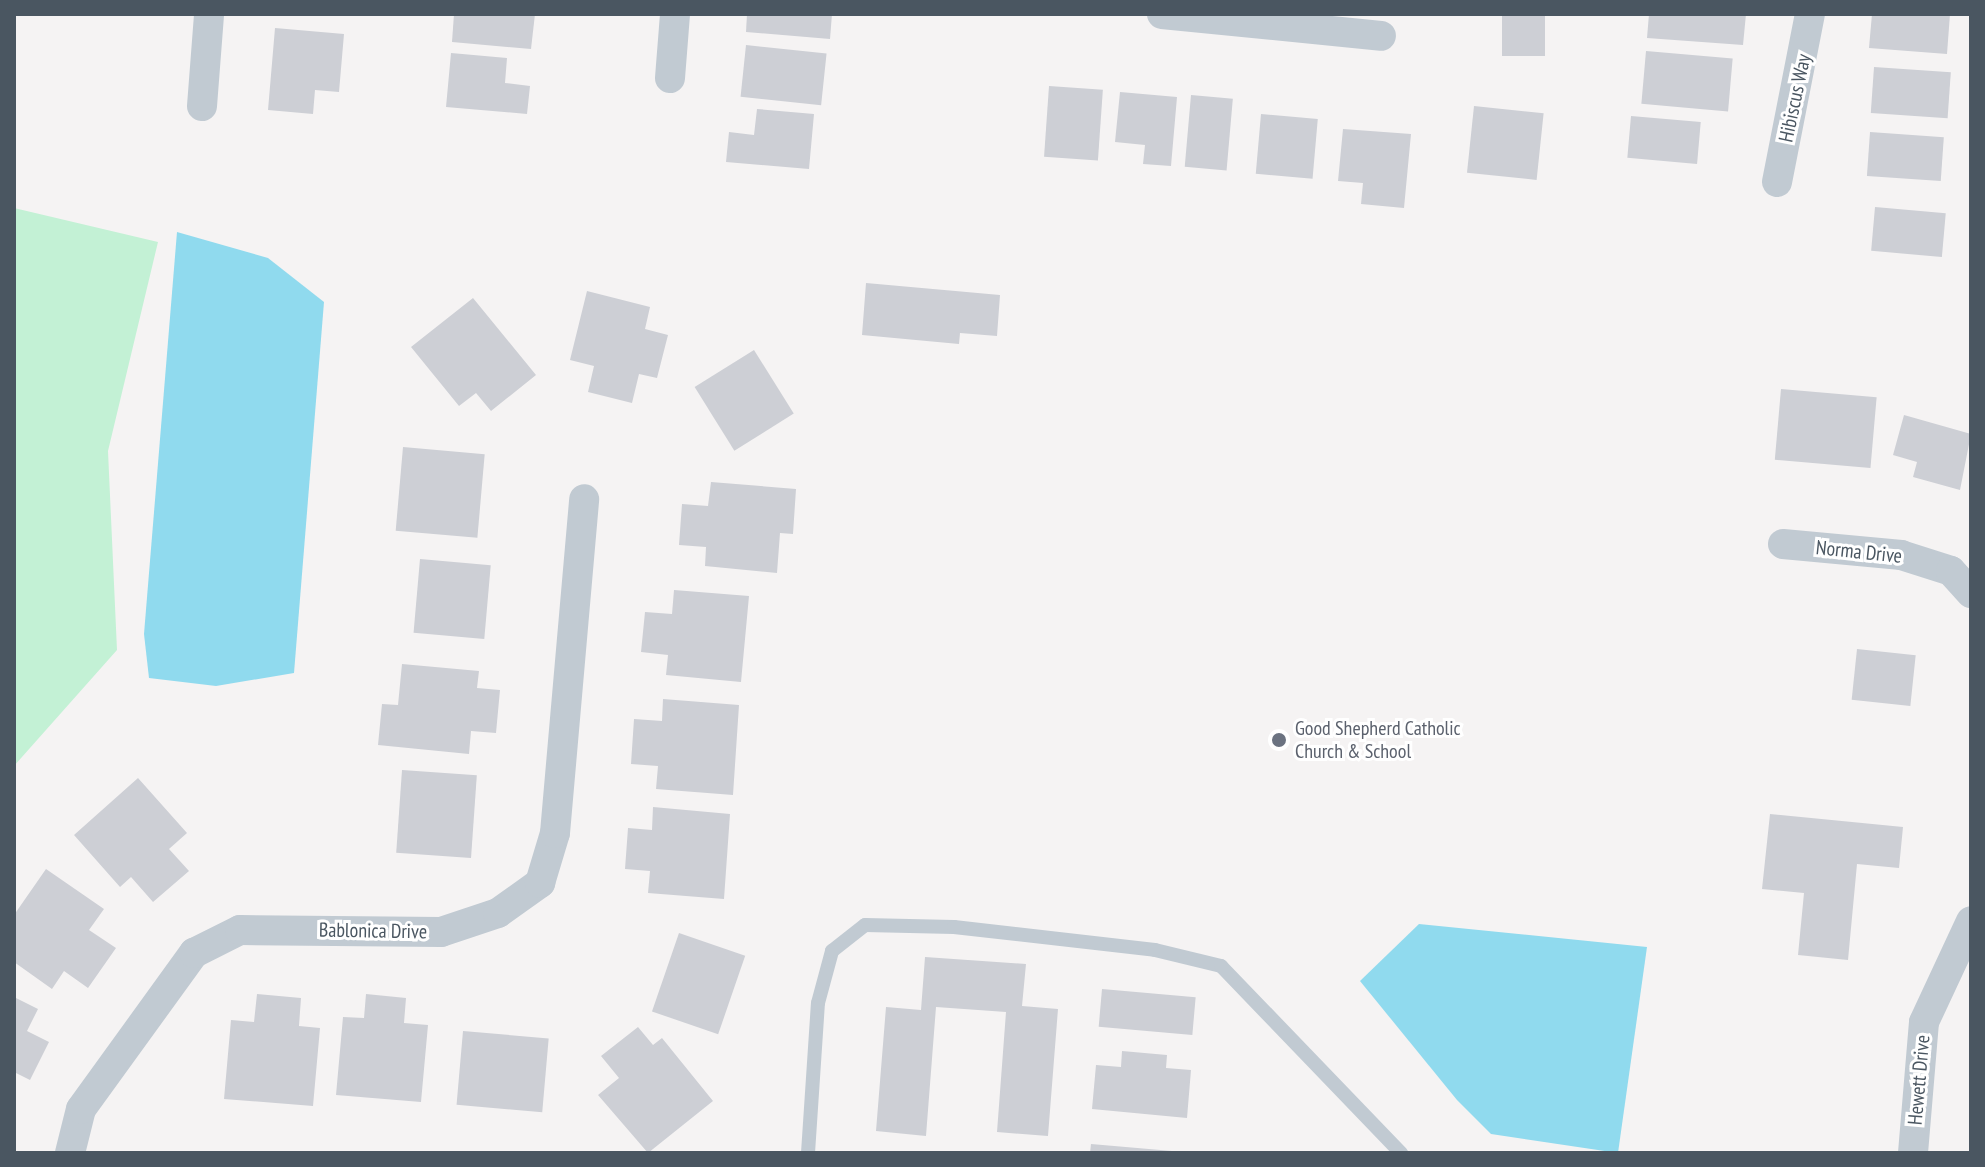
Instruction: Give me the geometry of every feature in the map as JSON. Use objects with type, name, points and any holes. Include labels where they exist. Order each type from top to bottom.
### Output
[{"type":"street","points":[[202,106],[209,14]]},
{"type":"street","points":[[670,78],[675,14]]},
{"type":"street","points":[[1162,14],[1381,36]]},
{"type":"street","name":"Hibiscus Way","points":[[1777,182],[1810,14]]},
{"type":"street","name":"Bablonica Drive","points":[[70,1153],[81,1109],[194,953],[240,930],[441,932],[498,913],[540,883],[555,833],[584,499]]},
{"type":"street","name":"Norma Drive","points":[[1783,544],[1901,555],[1951,571],[1971,593]]},
{"type":"street","name":"Hewett Drive","points":[[1913,1153],[1924,1022],[1971,921]]},
{"type":"lane","points":[[808,1153],[818,1003],[832,951],[865,925],[954,927],[1124,946],[1221,966],[1401,1153]]},
{"type":"green space","points":[[14,208],[158,242],[108,451],[117,650],[14,766]]},
{"type":"water","points":[[177,232],[268,258],[324,302],[294,673],[216,686],[149,678],[144,634]]},
{"type":"water","points":[[1419,924],[1647,947],[1618,1153],[1491,1134],[1457,1100],[1360,981]]},
{"type":"building","points":[[454,14],[535,14],[531,49],[452,42]]},
{"type":"building","points":[[747,14],[832,14],[830,39],[746,32]]},
{"type":"building","points":[[1502,14],[1545,14],[1545,56],[1502,56]]},
{"type":"building","points":[[1649,14],[1746,14],[1743,45],[1647,38]]},
{"type":"building","points":[[1872,14],[1950,14],[1947,54],[1869,48]]},
{"type":"building","points":[[275,28],[344,34],[339,92],[315,90],[313,114],[268,110]]},
{"type":"building","points":[[746,45],[827,53],[821,105],[741,97]]},
{"type":"building","points":[[1646,51],[1733,59],[1728,111],[1641,104]]},
{"type":"building","points":[[451,53],[507,58],[505,83],[530,86],[527,114],[446,107]]},
{"type":"building","points":[[1874,67],[1951,72],[1948,118],[1871,113]]},
{"type":"building","points":[[1049,86],[1103,90],[1098,161],[1044,157]]},
{"type":"building","points":[[1120,92],[1177,97],[1171,166],[1143,164],[1145,145],[1115,142]]},
{"type":"building","points":[[1191,95],[1233,99],[1227,170],[1185,167]]},
{"type":"building","points":[[1474,106],[1544,113],[1537,180],[1467,173]]},
{"type":"building","points":[[757,109],[814,114],[809,169],[726,162],[729,132],[754,135]]},
{"type":"building","points":[[1261,114],[1318,119],[1313,179],[1256,174]]},
{"type":"building","points":[[1631,116],[1701,122],[1697,164],[1627,158]]},
{"type":"building","points":[[1343,129],[1411,134],[1404,208],[1361,204],[1363,183],[1338,181]]},
{"type":"building","points":[[1870,132],[1944,137],[1941,181],[1867,176]]},
{"type":"building","points":[[1875,207],[1946,213],[1942,257],[1871,251]]},
{"type":"building","points":[[866,283],[1000,295],[997,336],[960,333],[959,344],[862,335]]},
{"type":"building","points":[[587,291],[650,307],[645,329],[668,335],[657,378],[639,374],[632,403],[588,392],[594,366],[570,360]]},
{"type":"building","points":[[473,298],[536,375],[491,411],[476,393],[459,406],[411,347]]},
{"type":"building","points":[[754,350],[794,414],[734,451],[695,387]]},
{"type":"building","points":[[1781,389],[1877,397],[1870,468],[1775,460]]},
{"type":"building","points":[[1904,415],[1971,434],[1960,490],[1913,477],[1917,462],[1893,455]]},
{"type":"building","points":[[403,447],[485,454],[477,538],[396,531]]},
{"type":"building","points":[[711,482],[796,489],[793,534],[780,533],[777,573],[705,566],[706,547],[679,545],[682,504],[708,506]]},
{"type":"building","points":[[420,559],[491,565],[484,639],[414,633]]},
{"type":"building","points":[[674,590],[749,596],[741,682],[666,675],[668,655],[641,652],[645,612],[672,614]]},
{"type":"building","points":[[1857,649],[1916,655],[1910,706],[1852,700]]},
{"type":"building","points":[[402,664],[479,671],[477,688],[500,690],[496,733],[471,731],[469,754],[378,745],[382,704],[398,705]]},
{"type":"building","points":[[663,699],[739,705],[733,795],[656,789],[658,766],[631,764],[634,719],[662,721]]},
{"type":"building","points":[[402,770],[477,775],[471,858],[396,853]]},
{"type":"building","points":[[138,778],[187,833],[169,849],[189,871],[153,902],[131,877],[120,887],[74,835]]},
{"type":"building","points":[[653,807],[730,814],[724,899],[648,893],[650,871],[625,869],[628,828],[652,830]]},
{"type":"building","points":[[1770,814],[1903,827],[1899,868],[1857,864],[1848,960],[1798,955],[1804,893],[1762,889]]},
{"type":"building","points":[[46,869],[104,909],[89,930],[116,948],[88,988],[64,971],[52,989],[14,962],[14,915]]},
{"type":"building","points":[[679,933],[745,956],[718,1034],[652,1011]]},
{"type":"building","points":[[925,957],[1026,964],[1022,1006],[1058,1009],[1048,1136],[997,1132],[1006,1012],[936,1007],[926,1136],[876,1131],[886,1007],[921,1010]]},
{"type":"building","points":[[1102,989],[1196,997],[1192,1035],[1099,1027]]},
{"type":"building","points":[[257,994],[301,998],[299,1026],[320,1028],[313,1106],[224,1099],[231,1020],[254,1022]]},
{"type":"building","points":[[366,994],[406,998],[404,1023],[428,1025],[421,1102],[336,1095],[343,1017],[364,1018]]},
{"type":"building","points":[[14,997],[38,1009],[27,1031],[49,1042],[30,1080],[14,1072]]},
{"type":"building","points":[[638,1027],[653,1045],[662,1038],[713,1101],[648,1153],[598,1095],[619,1078],[601,1056]]},
{"type":"building","points":[[463,1031],[549,1038],[542,1112],[457,1105]]},
{"type":"building","points":[[1122,1051],[1167,1055],[1166,1068],[1191,1070],[1187,1118],[1092,1109],[1096,1065],[1121,1067]]},
{"type":"building","points":[[1091,1144],[1172,1151],[1172,1153],[1090,1153]]},
{"type":"place","name":"Good Shepherd Catholic Church & School","points":[[1279,740]]}]
